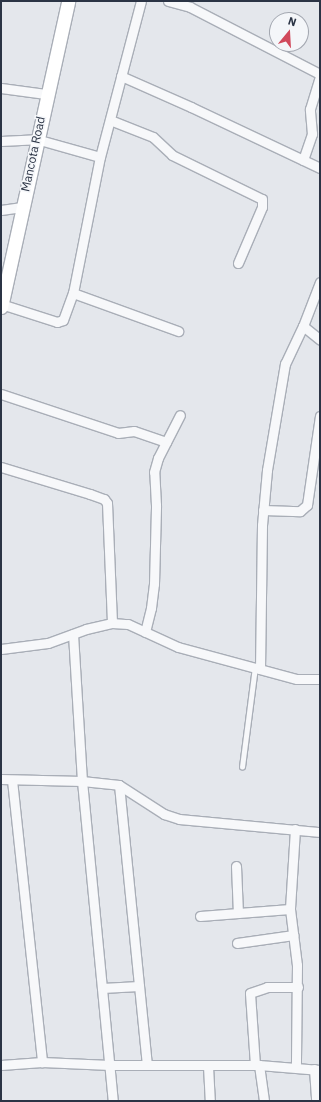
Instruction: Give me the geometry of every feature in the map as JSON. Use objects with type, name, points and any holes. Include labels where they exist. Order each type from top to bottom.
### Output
[{"type":"main road","name":"Mancota Road","points":[[1,305],[36,139],[68,1]]},
{"type":"street","points":[[1,305],[61,322],[73,293],[100,157],[141,1]]},
{"type":"street","points":[[168,1],[190,7],[320,75],[310,109],[312,134],[303,160]]},
{"type":"street","points":[[121,76],[191,106],[320,168]]},
{"type":"street","points":[[1,88],[46,94]]},
{"type":"street","points":[[110,120],[154,137],[172,155],[262,199],[260,211],[238,262]]},
{"type":"street","points":[[1,141],[36,139],[100,157]]},
{"type":"street","points":[[1,210],[22,208]]},
{"type":"street","points":[[257,668],[263,510],[282,380],[285,364],[303,326],[320,282]]},
{"type":"street","points":[[73,293],[178,331]]},
{"type":"street","points":[[303,326],[320,340]]},
{"type":"street","points":[[1,394],[118,434],[134,431],[166,442]]},
{"type":"street","points":[[145,632],[152,608],[154,577],[156,512],[154,472],[166,442],[180,415]]},
{"type":"street","points":[[263,510],[300,511],[307,505],[320,416]]},
{"type":"street","points":[[1,468],[104,499],[107,509],[112,624]]},
{"type":"street","points":[[1,649],[48,643],[73,634],[112,624],[128,624],[178,647],[301,679],[320,679]]},
{"type":"street","points":[[73,634],[82,781],[113,1101]]},
{"type":"street","points":[[1,779],[82,781],[119,785],[175,818],[320,832]]},
{"type":"street","points":[[12,780],[42,1062]]},
{"type":"street","points":[[119,785],[147,1065]]},
{"type":"street","points":[[294,829],[290,909],[298,987],[296,1067]]},
{"type":"street","points":[[236,866],[238,913]]},
{"type":"street","points":[[200,916],[290,909]]},
{"type":"street","points":[[237,943],[293,935]]},
{"type":"street","points":[[102,988],[139,986]]},
{"type":"street","points":[[264,1101],[257,1065],[250,993],[267,987],[298,987]]},
{"type":"street","points":[[1,1065],[42,1062],[110,1065],[257,1065],[296,1067],[317,1070],[316,1101]]},
{"type":"street","points":[[208,1066],[210,1101]]},
{"type":"lane","points":[[242,767],[257,668]]}]
